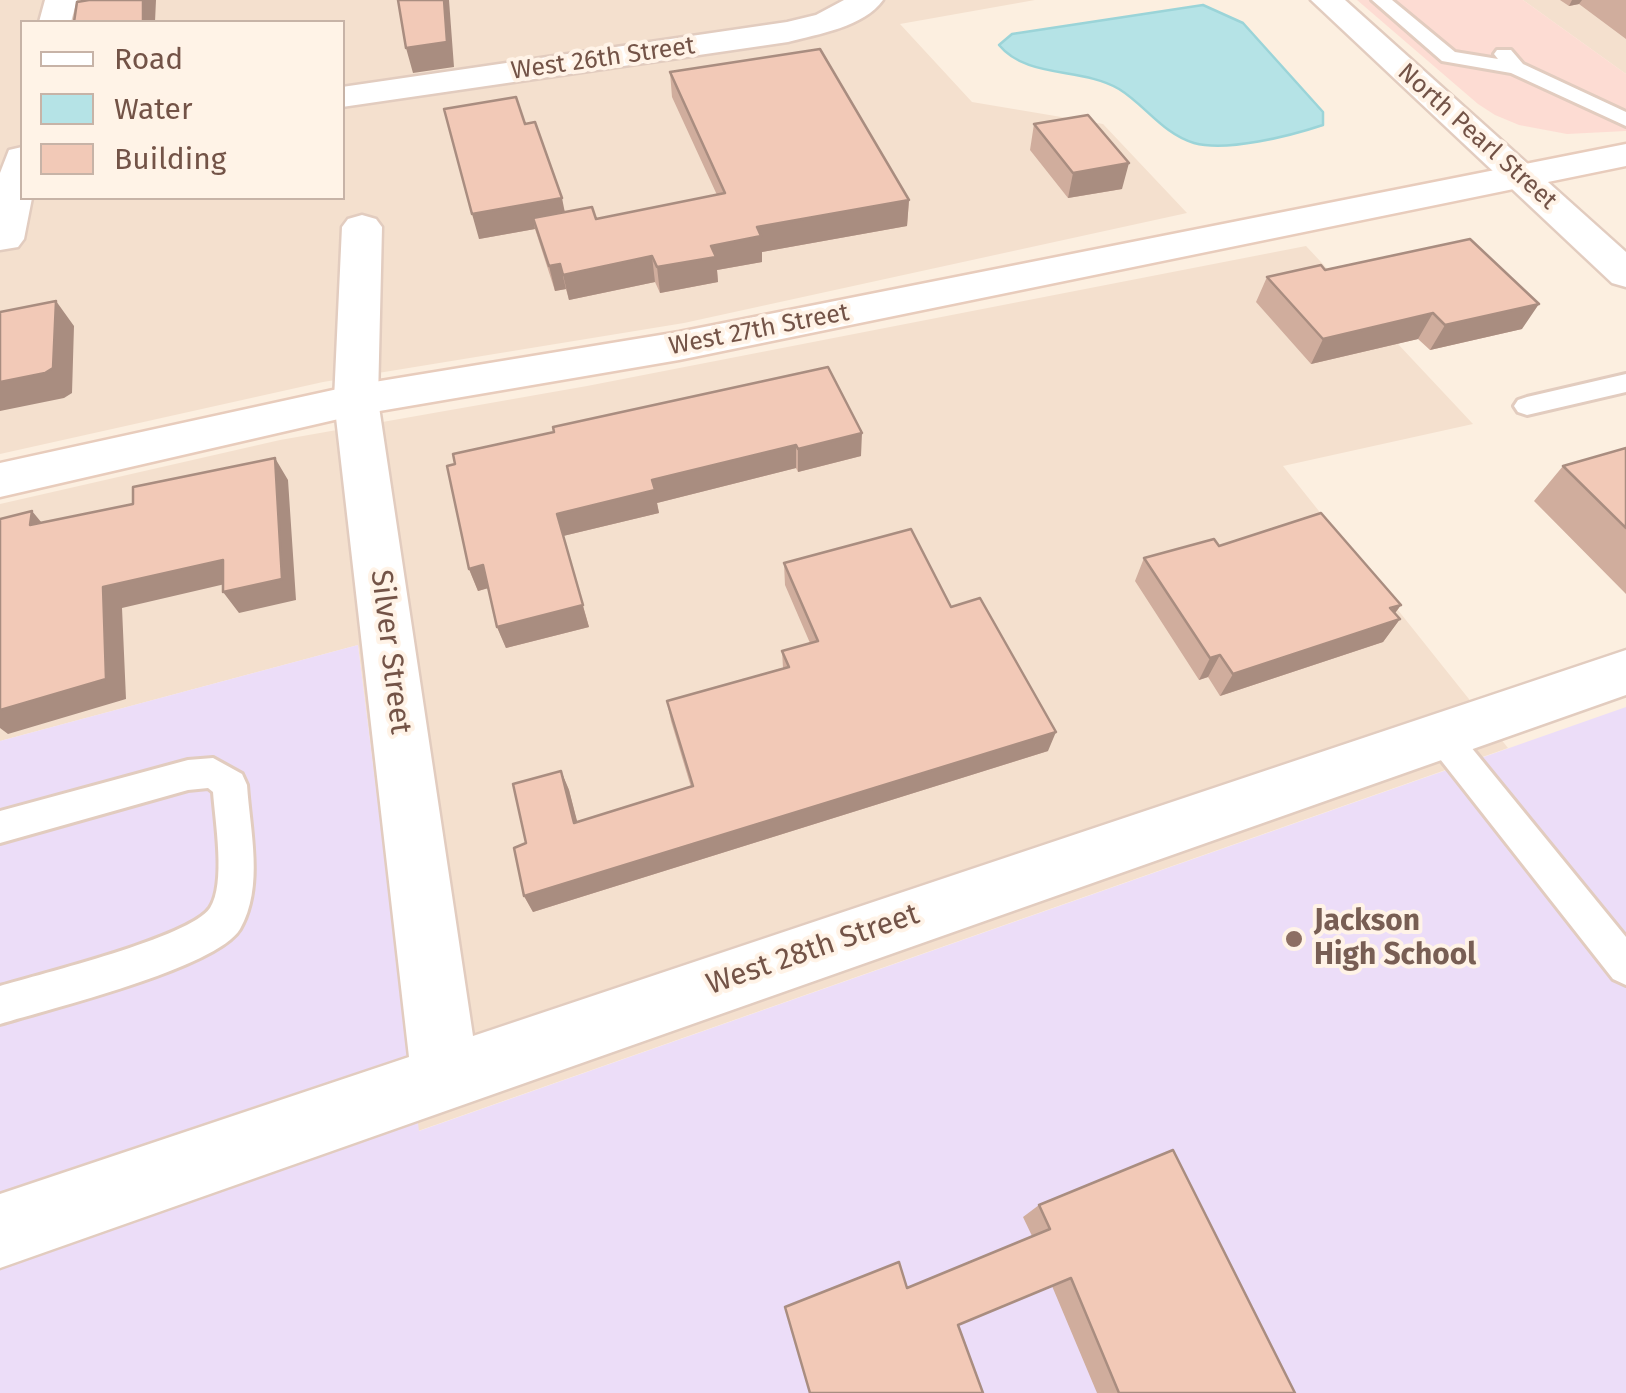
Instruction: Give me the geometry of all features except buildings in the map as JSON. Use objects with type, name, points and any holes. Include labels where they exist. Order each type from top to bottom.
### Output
[{"type":"street","name":"North Pearl Street","points":[[1327,0],[1626,274]]},
{"type":"street","name":"West 26th Street","points":[[345,97],[788,32],[827,22],[863,4]]},
{"type":"street","name":"West 27th Street","points":[[0,480],[356,400],[678,346],[1518,174],[1626,156]]},
{"type":"street","points":[[4,239],[20,167]]},
{"type":"street","name":"Silver Street","points":[[362,226],[356,400],[445,1076]]},
{"type":"street","name":"West 28th Street","points":[[0,1231],[1626,672]]},
{"type":"lane","points":[[1381,0],[1450,57],[1516,68],[1626,120]]},
{"type":"lane","points":[[1498,46],[1516,68]]},
{"type":"lane","points":[[1528,406],[1626,383]]},
{"type":"lane","points":[[1441,735],[1626,966]]},
{"type":"lane","points":[[0,827],[188,774],[213,773],[230,784],[236,883],[224,920],[192,944],[0,1006]]},
{"type":"shaded area","points":[[0,0],[1035,0],[900,24],[972,102],[1103,124],[1187,213],[684,323],[323,382],[0,454]]},
{"type":"shaded area","points":[[1357,0],[1523,0],[1626,74],[1626,131],[1567,134],[1519,125],[1495,115]]},
{"type":"shaded area","points":[[1523,0],[1626,0],[1626,74]]},
{"type":"shaded area","points":[[1306,246],[1473,424],[1283,466],[1508,748],[418,1131],[358,645],[0,741],[0,504],[280,440],[587,386]]},
{"type":"shaded area","name":"Jackson High School","points":[[358,645],[419,1131],[1626,707],[1626,1393],[0,1393],[0,741]]},
{"type":"water","points":[[1203,5],[1243,23],[1323,112],[1323,125],[1241,144],[1194,143],[1173,133],[1119,89],[1024,63],[999,45],[1012,34]]},
{"type":"place","name":"Jackson High School","points":[[1294,939]]}]
